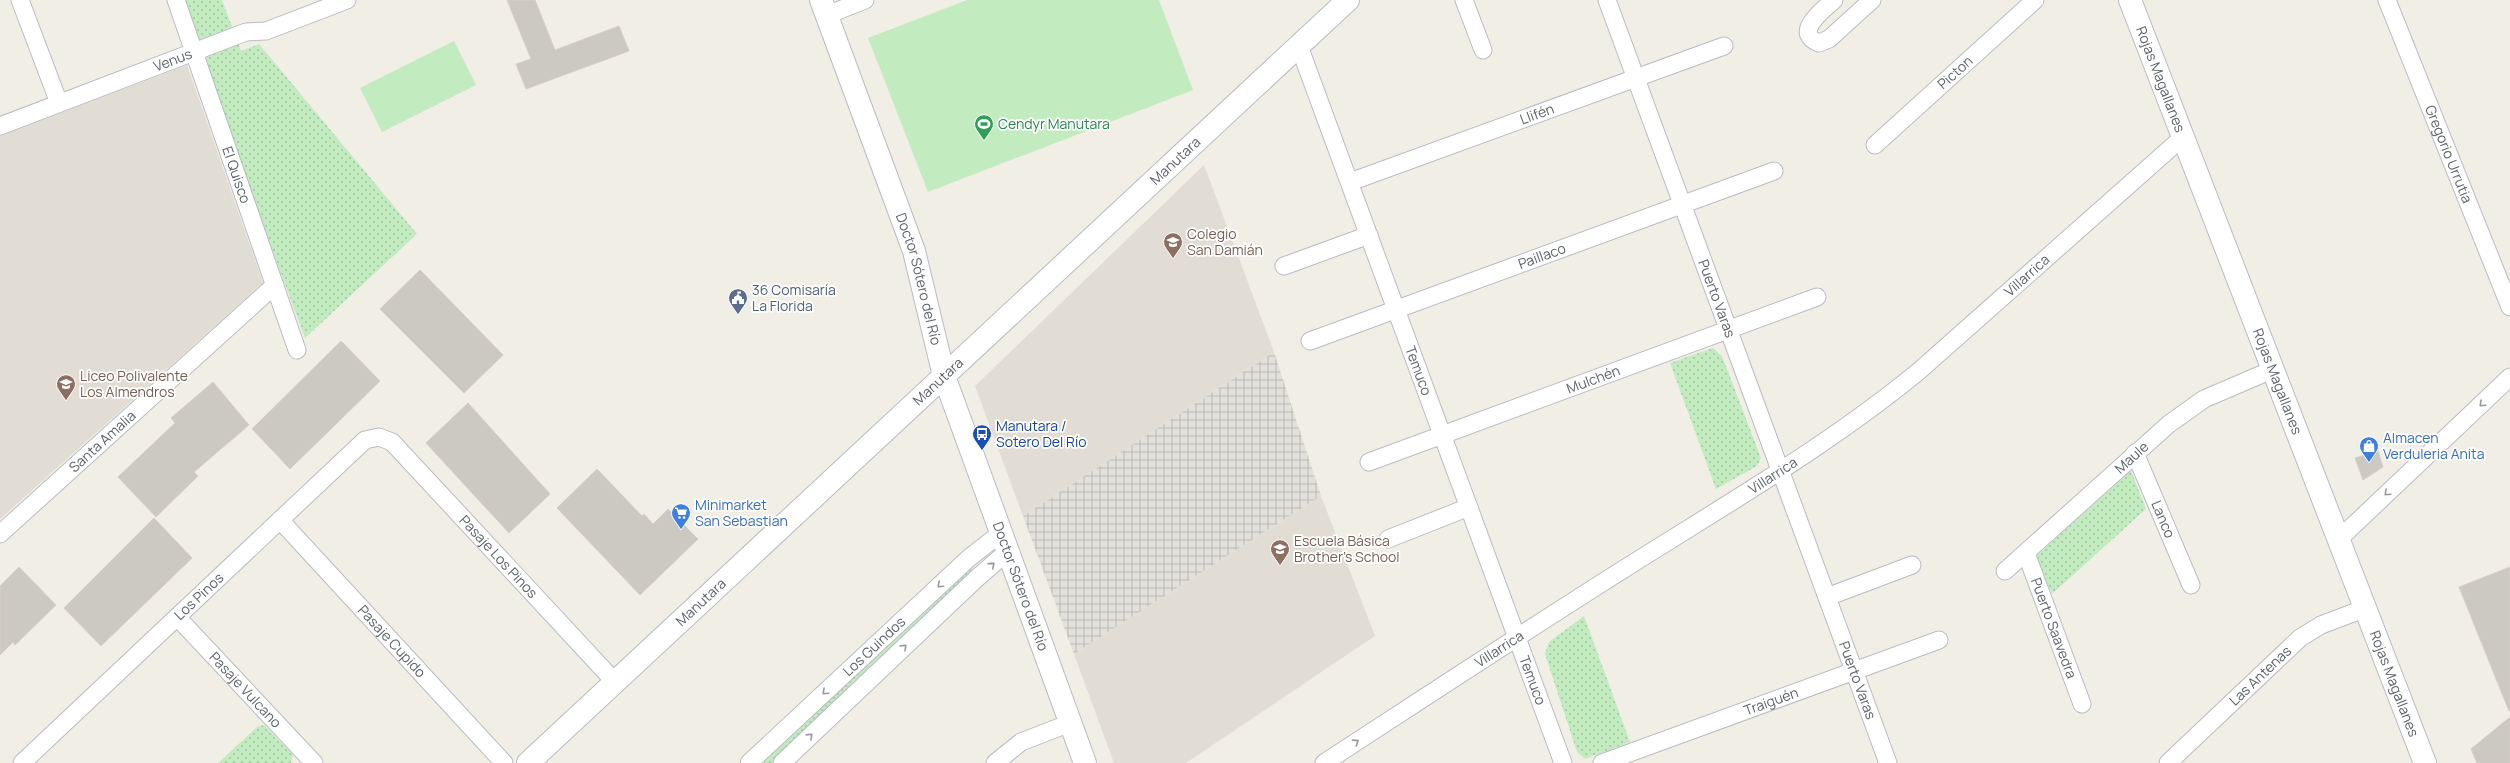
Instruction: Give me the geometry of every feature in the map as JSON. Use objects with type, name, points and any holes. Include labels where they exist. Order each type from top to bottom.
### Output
[{"type":"main road","name":"Manutara","points":[[528,763],[1348,0]]},
{"type":"main road","name":"Rojas Magallanes","points":[[2130,0],[2425,763]]},
{"type":"main road","name":"Doctor Sótero del Río","points":[[824,8],[911,244],[926,295],[944,376],[1085,763]]},
{"type":"street","points":[[20,0],[60,103]]},
{"type":"street","name":"El Quisco","points":[[176,0],[196,51],[297,350]]},
{"type":"street","name":"Venus","points":[[0,126],[246,32],[266,31],[347,0]]},
{"type":"street","points":[[824,8],[866,0]]},
{"type":"street","points":[[1464,0],[1483,50]]},
{"type":"street","name":"Puerto Varas","points":[[1607,0],[1888,763]]},
{"type":"street","points":[[1834,0],[1809,25],[1808,33],[1814,41],[1819,43],[1829,40],[1872,0]]},
{"type":"street","name":"Picton","points":[[1875,145],[2035,0]]},
{"type":"street","name":"Gregorio Urrutia","points":[[2388,0],[2510,307]]},
{"type":"street","name":"Temuco","points":[[1299,46],[1563,763]]},
{"type":"street","name":"Llifén","points":[[1350,182],[1724,46]]},
{"type":"street","name":"Villarrica","points":[[1324,763],[1517,636],[1780,471],[1914,376],[2183,137]]},
{"type":"street","name":"Paillaco","points":[[1310,341],[1774,170]]},
{"type":"street","points":[[1284,266],[1369,235]]},
{"type":"street","name":"Santa Amalia","points":[[0,534],[275,285]]},
{"type":"street","name":"Mulchén","points":[[1369,462],[1818,297]]},
{"type":"street","name":"Maule","points":[[2006,571],[2168,424],[2204,399],[2274,370]]},
{"type":"street","points":[[2339,539],[2510,377]]},
{"type":"street","name":"Pasaje Los Pinos","points":[[379,437],[392,442],[615,682]]},
{"type":"street","name":"Los Pinos","points":[[22,763],[365,440],[379,437]]},
{"type":"street","name":"Lanco","points":[[2135,453],[2191,585]]},
{"type":"street","points":[[1388,539],[1469,507]]},
{"type":"street","name":"Pasaje Cupido","points":[[280,520],[504,763]]},
{"type":"street","name":"Los Guindos","points":[[749,763],[969,558],[1004,542]]},
{"type":"street","name":"Los Guindos","points":[[782,763],[976,579],[1004,542]]},
{"type":"street","name":"Puerto Saavedra","points":[[2026,552],[2082,704]]},
{"type":"street","points":[[1827,597],[1912,565]]},
{"type":"street","name":"Las Antenas","points":[[2168,763],[2300,638],[2321,625],[2366,608]]},
{"type":"street","name":"Pasaje Vulcano","points":[[177,617],[306,760]]},
{"type":"street","name":"Traiguén","points":[[1602,763],[1939,640]]},
{"type":"street","points":[[995,763],[1021,742],[1070,723]]},
{"type":"shaded area","name":"Liceo Polivalente Los Almendros","points":[[187,65],[263,283],[0,519],[0,135]]},
{"type":"shaded area","name":"Colegio San Damián","points":[[1204,165],[1274,352],[1023,516],[975,386]]},
{"type":"shaded area","points":[[1274,352],[1321,496],[1074,654],[1023,516]]},
{"type":"shaded area","name":"Escuela Básica Brother's School","points":[[1321,496],[1375,636],[1186,763],[1114,763],[1074,654]]},
{"type":"green space","points":[[180,0],[222,0],[241,51],[259,44],[417,234],[305,338]]},
{"type":"green space","name":"Cendyr Manutara","points":[[967,0],[1159,0],[1193,90],[928,192],[868,38]]},
{"type":"green space","points":[[454,41],[476,85],[382,132],[360,88]]},
{"type":"green space","points":[[1713,348],[1722,356],[1761,458],[1757,466],[1716,489],[1670,363]]},
{"type":"green space","points":[[2131,471],[2146,509],[2052,594],[2035,557]]},
{"type":"green space","points":[[970,564],[975,576],[778,763],[754,763]]},
{"type":"green space","points":[[1584,616],[1630,742],[1585,759],[1577,752],[1545,654],[1549,642]]},
{"type":"green space","points":[[264,725],[293,755],[291,763],[218,763],[257,727]]},
{"type":"building","points":[[507,0],[535,0],[555,50],[619,26],[629,51],[526,89],[516,64],[531,59]]},
{"type":"building","points":[[420,270],[503,355],[464,393],[380,309]]},
{"type":"building","points":[[341,341],[380,381],[290,469],[252,429]]},
{"type":"building","points":[[213,382],[249,425],[194,472],[198,476],[156,517],[118,477],[175,423],[171,418]]},
{"type":"building","points":[[468,403],[550,494],[509,533],[426,443]]},
{"type":"building","name":"Almacen Verduleria Anita","points":[[2378,451],[2383,467],[2363,480],[2355,458]]},
{"type":"building","points":[[597,469],[642,516],[644,514],[653,524],[668,509],[698,539],[640,595],[557,508]]},
{"type":"building","points":[[154,518],[192,558],[101,646],[64,608]]},
{"type":"building","points":[[19,567],[56,605],[15,645],[13,642],[0,655],[0,586]]},
{"type":"building","points":[[2510,567],[2510,711],[2509,711],[2459,587]]},
{"type":"building","points":[[2510,717],[2510,763],[2477,763],[2471,749]]},
{"type":"place","name":"Cendyr Manutara","points":[[984,141]]},
{"type":"place","name":"Colegio San Damián","points":[[1173,259]]},
{"type":"place","name":"36 Comisaría La Florida","points":[[738,315]]},
{"type":"place","name":"Liceo Polivalente Los Almendros","points":[[66,401]]},
{"type":"place","name":"Manutara / Sotero Del Río","points":[[982,451]]},
{"type":"place","name":"Almacen Verduleria Anita","points":[[2369,463]]},
{"type":"place","name":"Minimarket San Sebastian","points":[[681,530]]},
{"type":"place","name":"Escuela Básica Brother's School","points":[[1280,566]]}]
